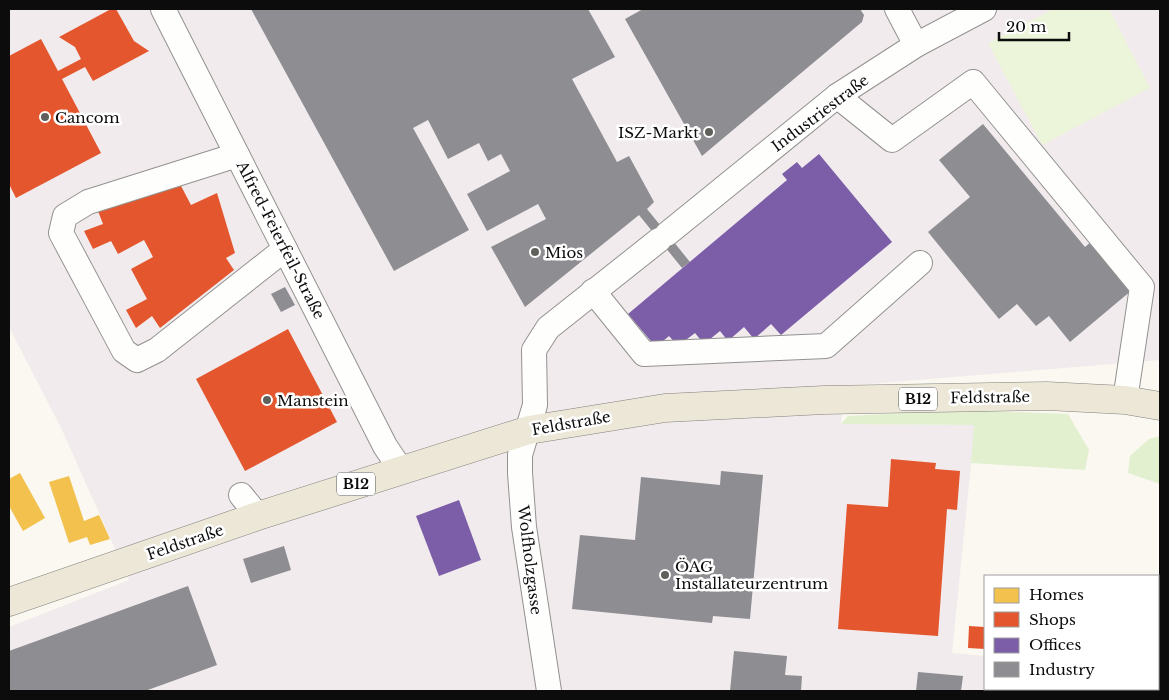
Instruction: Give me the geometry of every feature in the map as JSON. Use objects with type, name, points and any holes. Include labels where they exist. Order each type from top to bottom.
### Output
[{"type":"main road","name":"Feldstraße","points":[[9,602],[258,516],[529,430],[665,408],[824,400],[1047,396],[1125,400],[1160,406]]},
{"type":"street","name":"Alfred-Feierfeil-Straße","points":[[162,9],[392,458],[400,470]]},
{"type":"street","points":[[897,9],[916,45]]},
{"type":"street","name":"Industriestraße","points":[[529,430],[535,405],[534,350],[548,328],[837,96],[916,45],[984,9]]},
{"type":"street","points":[[837,96],[892,140],[973,82],[1142,288],[1125,400]]},
{"type":"street","points":[[237,155],[88,202],[65,216],[61,233],[124,351],[137,360],[157,350],[286,249]]},
{"type":"street","points":[[593,291],[644,354],[826,346],[920,263]]},
{"type":"street","name":"Wolfholzgasse","points":[[529,430],[520,455],[524,526],[549,691]]},
{"type":"street","points":[[241,495],[258,516]]},
{"type":"shaded area","points":[[9,9],[1160,9],[1160,360],[845,386],[841,424],[975,425],[952,653],[984,656],[984,690],[1159,690],[1160,672],[1160,691],[9,691],[9,627],[129,580],[62,430],[9,327]]},
{"type":"green space","points":[[1053,9],[1109,9],[1150,88],[1042,145],[988,43]]},
{"type":"green space","points":[[960,410],[1068,414],[1089,450],[1085,470],[971,463],[974,425],[841,424],[848,416]]},
{"type":"green space","points":[[1160,436],[1160,484],[1128,473],[1130,456],[1149,439]]},
{"type":"building: Homes","points":[[20,473],[45,518],[23,531],[9,506],[9,479]]},
{"type":"building: Homes","points":[[69,476],[84,521],[99,515],[110,539],[90,545],[87,537],[69,543],[49,482]]},
{"type":"building: Shops","name":"Cancom","points":[[111,9],[116,9],[134,41],[149,51],[93,81],[85,67],[62,79],[101,153],[16,198],[9,184],[9,56],[41,39],[58,71],[81,59],[75,47],[59,37]]},
{"type":"building: Shops","points":[[180,184],[191,205],[217,193],[235,253],[226,258],[234,270],[160,328],[152,316],[136,328],[126,310],[147,299],[131,269],[153,257],[144,240],[118,254],[111,241],[93,249],[84,231],[103,224],[98,211]]},
{"type":"building: Shops","name":"Manstein","points":[[288,329],[337,422],[245,471],[196,379]]},
{"type":"building: Shops","points":[[891,459],[936,463],[935,469],[960,471],[957,510],[947,509],[938,636],[838,629],[847,504],[888,507]]},
{"type":"building: Shops","points":[[1159,590],[1160,590],[1159,663]]},
{"type":"building: Shops","points":[[969,626],[984,627],[984,649],[968,648]]},
{"type":"building: Offices","points":[[819,154],[892,242],[781,335],[771,324],[754,339],[744,327],[728,341],[720,331],[704,344],[695,333],[678,346],[669,336],[656,347],[628,314],[787,180],[782,174],[797,162],[802,168]]},
{"type":"building: Offices","points":[[459,500],[481,560],[439,576],[416,516]]},
{"type":"building: Industry","points":[[251,9],[588,9],[615,57],[572,79],[617,162],[629,156],[654,202],[647,209],[690,262],[682,268],[639,215],[525,307],[491,247],[546,219],[538,204],[487,231],[467,194],[510,171],[501,154],[488,161],[479,143],[448,159],[428,120],[413,128],[469,230],[394,271]]},
{"type":"building: Industry","points":[[643,9],[860,9],[864,15],[862,22],[702,156],[625,19]]},
{"type":"building: Industry","points":[[983,124],[1085,247],[1092,241],[1132,290],[1070,342],[1049,316],[1036,326],[1017,304],[999,319],[928,232],[970,197],[939,160]]},
{"type":"building: Industry","points":[[285,287],[295,305],[281,312],[271,294]]},
{"type":"building: Industry","name":"ÖAG Installateurzentrum","points":[[721,471],[763,475],[750,619],[713,616],[712,623],[572,609],[580,535],[635,540],[641,477],[720,485]]},
{"type":"building: Industry","points":[[284,546],[291,570],[251,583],[243,559]]},
{"type":"building: Industry","points":[[188,586],[217,665],[145,691],[9,691],[9,651]]},
{"type":"building: Industry","points":[[734,651],[787,656],[785,675],[802,676],[801,691],[730,691]]},
{"type":"building: Industry","points":[[918,672],[963,676],[961,691],[916,691]]},
{"type":"place","name":"Cancom","points":[[45,117]]},
{"type":"place","name":"ISZ-Markt","points":[[709,132]]},
{"type":"place","name":"Mios","points":[[535,252]]},
{"type":"place","name":"Manstein","points":[[267,400]]},
{"type":"place","name":"ÖAG Installateurzentrum","points":[[665,575]]}]
